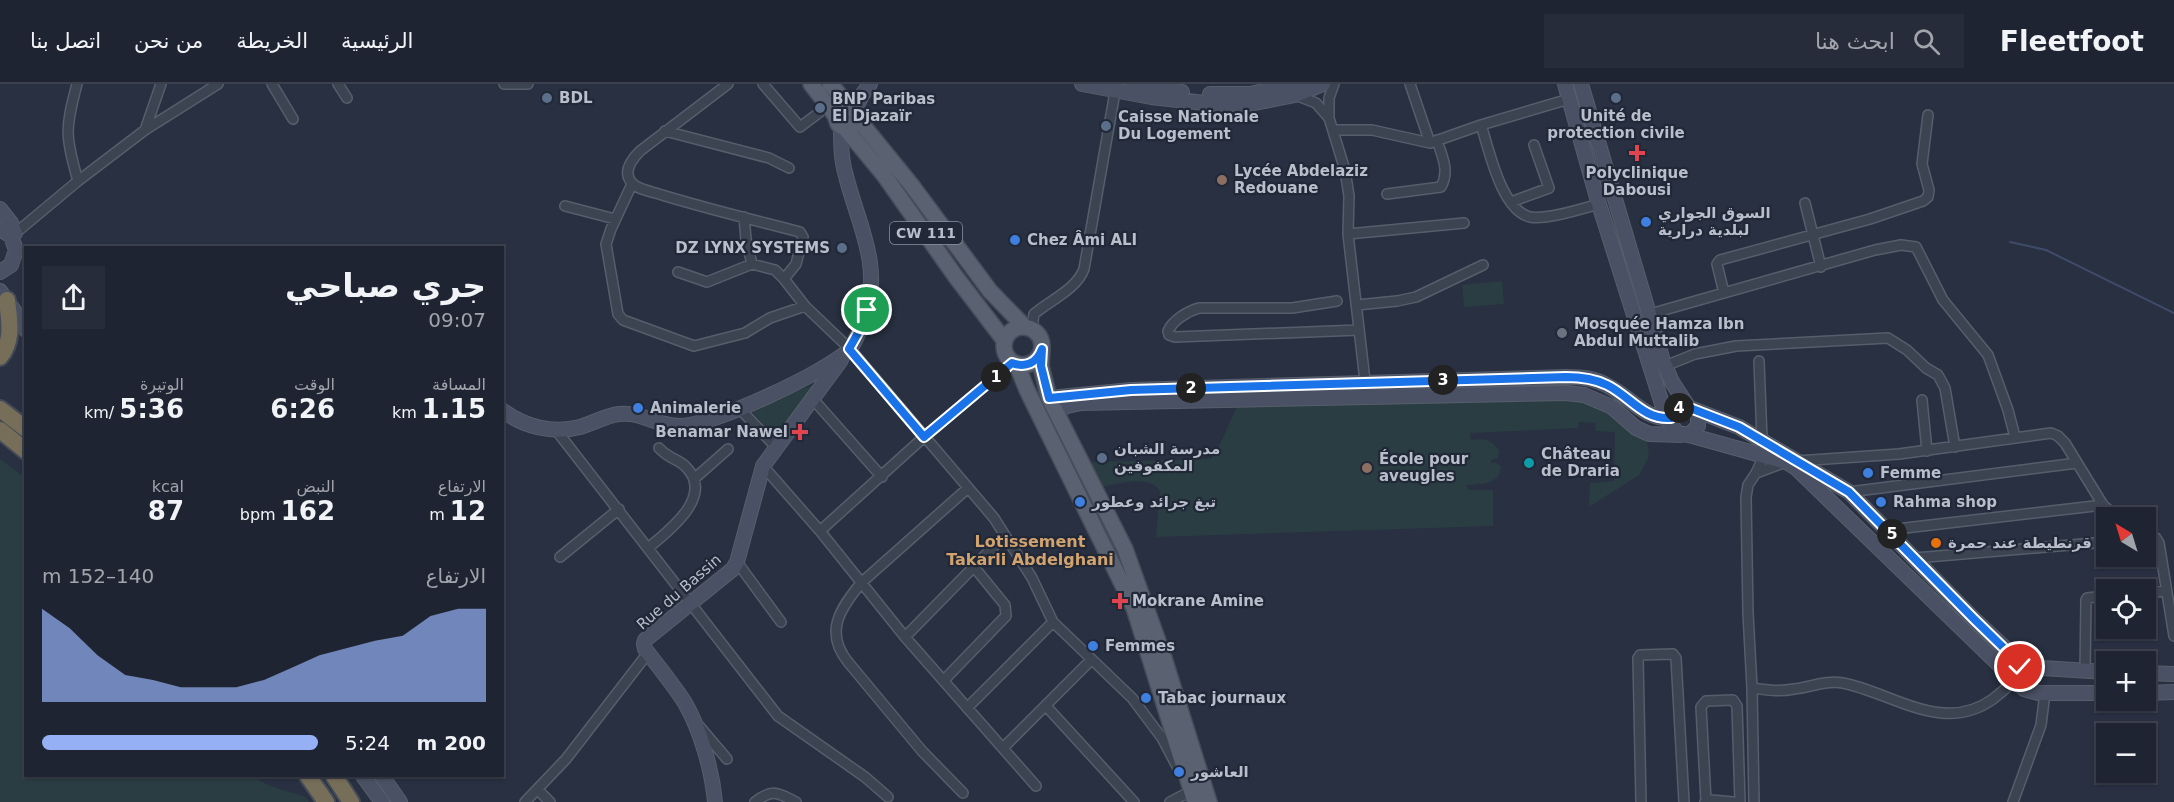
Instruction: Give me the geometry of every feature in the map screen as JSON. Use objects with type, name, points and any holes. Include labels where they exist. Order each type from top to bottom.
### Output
[{"type":"highway","points":[[0,357],[7,347],[10,334],[3,296]]},
{"type":"highway","points":[[0,409],[24,427]]},
{"type":"highway","points":[[0,430],[24,450]]},
{"type":"highway","points":[[309,777],[326,802]]},
{"type":"highway","points":[[334,777],[351,802]]},
{"type":"main road","name":"CW 111","points":[[811,84],[844,116],[956,278],[1004,340]]},
{"type":"main road","points":[[830,84],[844,116],[913,187],[990,291],[1028,328],[1038,334],[1042,349],[1041,366],[1052,405],[1125,549],[1163,655],[1209,802]]},
{"type":"main road","points":[[1028,328],[1013,330],[1004,340],[1006,355],[1015,364],[1134,608],[1193,796]]},
{"type":"main road","points":[[1015,364],[1034,362],[1042,349]]},
{"type":"street","points":[[77,84],[66,134],[78,181]]},
{"type":"street","points":[[145,130],[161,84]]},
{"type":"street","points":[[10,236],[145,130],[218,84]]},
{"type":"street","points":[[272,84],[293,119]]},
{"type":"street","points":[[338,84],[346,98]]},
{"type":"street","points":[[504,84],[528,84]]},
{"type":"street","points":[[710,84],[715,93]]},
{"type":"street","points":[[728,84],[664,131],[631,159],[628,170],[632,183],[606,244],[618,314],[623,320],[694,346],[745,333],[770,318],[805,306]]},
{"type":"street","points":[[764,84],[800,127],[844,116],[870,84]]},
{"type":"street","points":[[1082,84],[1115,92],[1214,104],[1249,104],[1294,87]]},
{"type":"street","points":[[1132,84],[1220,95],[1239,89],[1276,90],[1323,84]]},
{"type":"street","points":[[1334,84],[1329,98],[1329,118],[1345,170],[1349,196],[1348,234],[1367,398]]},
{"type":"street","points":[[1388,194],[1441,187],[1447,177],[1446,166],[1433,141],[1410,84]]},
{"type":"street","points":[[1565,84],[1599,204],[1664,407],[1671,417],[1674,430],[1764,456],[1792,461]]},
{"type":"street","points":[[1052,405],[1565,393],[1584,396],[1606,405],[1636,428],[1649,434],[1685,435],[1696,430],[1699,423],[1698,415],[1690,408],[1672,382],[1665,366],[1581,84]]},
{"type":"street","points":[[1294,87],[1316,103],[1329,118]]},
{"type":"street","points":[[1028,328],[1034,314],[1066,292],[1084,269],[1115,92]]},
{"type":"street","points":[[1333,130],[1372,130],[1433,141],[1569,99]]},
{"type":"street","points":[[1724,293],[1717,264],[1720,260],[1870,219],[1923,201],[1928,197],[1929,190],[1922,157],[1928,115]]},
{"type":"street","name":"Rue du Bassin","points":[[715,802],[710,773],[693,720],[684,702],[648,653],[644,646],[645,640],[727,575],[737,562],[763,466],[849,349],[867,310],[871,266],[864,234],[845,175],[841,147],[844,116]]},
{"type":"street","points":[[1481,125],[1503,192],[1519,212],[1531,217],[1559,215],[1599,204]]},
{"type":"street","points":[[664,131],[769,158],[789,168]]},
{"type":"street","points":[[1511,202],[1549,188],[1534,145]]},
{"type":"street","points":[[632,183],[704,208],[801,234],[803,237],[796,264],[784,279]]},
{"type":"street","points":[[1805,203],[1821,267]]},
{"type":"street","points":[[565,206],[615,219]]},
{"type":"street","points":[[0,209],[11,223],[10,236],[14,261],[0,273]]},
{"type":"street","points":[[744,217],[752,264]]},
{"type":"street","points":[[1348,234],[1464,223]]},
{"type":"street","points":[[10,236],[24,256]]},
{"type":"street","points":[[1650,314],[1887,248],[1916,247],[1942,300],[1988,355],[2005,400],[2015,438]]},
{"type":"street","points":[[678,272],[707,282],[752,264],[775,270],[805,306],[849,349],[994,518],[1032,578],[1053,622],[1143,711],[1162,738],[1193,796],[1170,802]]},
{"type":"street","points":[[1357,305],[1416,297],[1483,266]]},
{"type":"street","points":[[3,296],[24,327]]},
{"type":"street","points":[[1337,301],[1292,308],[1194,309],[1173,322],[1168,331],[1175,337],[1359,330]]},
{"type":"street","points":[[1665,366],[1695,354],[1736,346],[1888,338],[1938,375],[1945,387],[1955,447]]},
{"type":"street","points":[[504,411],[533,425],[555,430],[579,427],[609,416],[628,414],[638,415],[669,426],[683,426],[739,408],[805,378],[849,349]]},
{"type":"street","points":[[1760,361],[1762,440]]},
{"type":"street","points":[[820,531],[924,437],[1015,364]]},
{"type":"street","points":[[1052,405],[1131,390],[1365,382],[1588,378],[1608,386],[1646,414],[1661,419],[1671,417],[1680,408],[1690,408],[1739,427],[1762,440],[1792,461],[1849,492],[2011,655],[2023,663],[2042,668],[2096,672]]},
{"type":"street","points":[[812,398],[882,477]]},
{"type":"street","points":[[1922,400],[1927,451]]},
{"type":"street","points":[[739,408],[776,447]]},
{"type":"street","points":[[555,430],[619,509],[778,716],[865,777],[888,797]]},
{"type":"street","points":[[1756,473],[1792,461],[1927,451],[2051,433],[2065,443],[2105,507]]},
{"type":"street","points":[[648,548],[680,520],[693,499],[694,479],[686,467],[667,457],[659,448]]},
{"type":"street","points":[[694,479],[728,449]]},
{"type":"street","points":[[1754,802],[1746,497],[1748,485],[1764,456]]},
{"type":"street","points":[[1792,461],[1796,468],[1963,628],[2013,680],[2031,692],[2096,693]]},
{"type":"street","points":[[1849,492],[2077,463]]},
{"type":"street","points":[[763,466],[820,531],[905,637],[1036,786]]},
{"type":"street","points":[[963,793],[922,751],[838,650],[835,636],[838,618],[848,599],[861,583],[968,488]]},
{"type":"street","points":[[1888,530],[2103,505]]},
{"type":"street","points":[[560,557],[619,509]]},
{"type":"street","points":[[905,637],[1004,536]]},
{"type":"street","points":[[2156,538],[2159,543],[2174,636]]},
{"type":"street","points":[[1915,558],[2096,543]]},
{"type":"street","points":[[737,562],[781,622]]},
{"type":"street","points":[[944,680],[1006,616],[1005,605],[974,567]]},
{"type":"street","points":[[2156,592],[2166,591]]},
{"type":"street","points":[[2085,672],[2086,600],[2096,597]]},
{"type":"street","points":[[967,708],[1053,622]]},
{"type":"street","points":[[525,802],[566,759],[648,653]]},
{"type":"street","points":[[1641,802],[1638,658],[1640,655],[1673,654],[1676,657],[1684,802]]},
{"type":"street","points":[[1004,747],[1091,660]]},
{"type":"street","points":[[1752,687],[1775,691],[1813,686],[1826,681],[1844,683],[1936,714],[1977,708],[2001,692],[2013,680],[2023,663]]},
{"type":"street","points":[[2013,802],[2041,725],[2046,683],[2042,668]]},
{"type":"street","points":[[2156,673],[2174,674]]},
{"type":"street","points":[[2156,693],[2174,692]]},
{"type":"street","points":[[1733,802],[1706,802],[1701,706],[1706,701],[1733,700],[1737,706],[1740,802]]},
{"type":"street","points":[[1047,706],[1134,802]]},
{"type":"street","points":[[693,720],[727,759]]},
{"type":"street","points":[[364,777],[382,802]]},
{"type":"street","points":[[383,777],[400,802]]},
{"type":"street","points":[[538,790],[550,802]]},
{"type":"street","points":[[755,802],[767,794],[776,792],[796,802]]},
{"type":"green space","points":[[1502,281],[1504,304],[1464,307],[1462,285]]},
{"type":"green space","points":[[817,383],[778,436],[772,435],[751,410]]},
{"type":"green space","name":"École pour aveugles","points":[[1559,395],[1600,406],[1635,431],[1647,443],[1648,459],[1639,475],[1589,507],[1590,483],[1614,481],[1615,432],[1596,431],[1595,423],[1579,422],[1578,428],[1470,433],[1471,440],[1486,440],[1499,450],[1498,458],[1491,460],[1491,463],[1501,466],[1498,477],[1489,482],[1467,485],[1468,490],[1493,490],[1493,526],[1156,537],[1160,491],[1155,486],[1141,481],[1102,487],[1089,462],[1210,459],[1216,453],[1239,402]]},
{"type":"green space","points":[[0,459],[24,477],[24,777],[253,777],[270,786],[306,797],[309,802],[0,802]]},
{"type":"waterway","points":[[2010,242],[2046,250],[2174,313]]},
{"type":"place","name":"BDL","points":[[547,98]]},
{"type":"place","name":"Unité de protection civile","points":[[1616,98]]},
{"type":"place","name":"BNP Paribas El Djazaïr","points":[[820,108]]},
{"type":"place","name":"Caisse Nationale Du Logement","points":[[1106,126]]},
{"type":"place","name":"Polyclinique Dabousi","points":[[1637,153]]},
{"type":"place","name":"Lycée Abdelaziz Redouane","points":[[1222,180]]},
{"type":"place","name":"السوق الجواري لبلدية درارية","points":[[1646,222]]},
{"type":"place","name":"Chez Âmi ALI","points":[[1015,240]]},
{"type":"place","name":"DZ LYNX SYSTEMS","points":[[842,248]]},
{"type":"place","name":"Mosquée Hamza Ibn Abdul Muttalib","points":[[1562,333]]},
{"type":"place","name":"Animalerie","points":[[638,408]]},
{"type":"place","name":"Benamar Nawel","points":[[800,432]]},
{"type":"place","name":"مدرسة الشبان المكفوفين","points":[[1102,458]]},
{"type":"place","name":"Château de Draria","points":[[1529,463]]},
{"type":"place","name":"École pour aveugles","points":[[1367,468]]},
{"type":"place","name":"Femme","points":[[1868,473]]},
{"type":"place","name":"تبغ جرائد وعطور","points":[[1080,502]]},
{"type":"place","name":"Rahma shop","points":[[1881,502]]},
{"type":"place","name":"قرنطيطة عند حمرة","points":[[1936,543]]},
{"type":"place","name":"Mokrane Amine","points":[[1120,601]]},
{"type":"place","name":"Femmes","points":[[1093,646]]},
{"type":"place","name":"Tabac journaux","points":[[1146,698]]},
{"type":"place","name":"العاشور","points":[[1179,772]]},
{"type":"district","name":"Lotissement Takarli Abdelghani","points":[[1030,550]]},
{"type":"route","points":[[867,310],[849,349],[924,437],[1012,363],[1021,365],[1034,362],[1042,349],[1041,366],[1049,398],[1131,390],[1566,377],[1599,381],[1619,392],[1646,414],[1661,419],[1671,418],[1677,409],[1690,408],[1739,427],[1849,492],[1974,619],[2011,655],[2023,663],[2020,667]]}]
